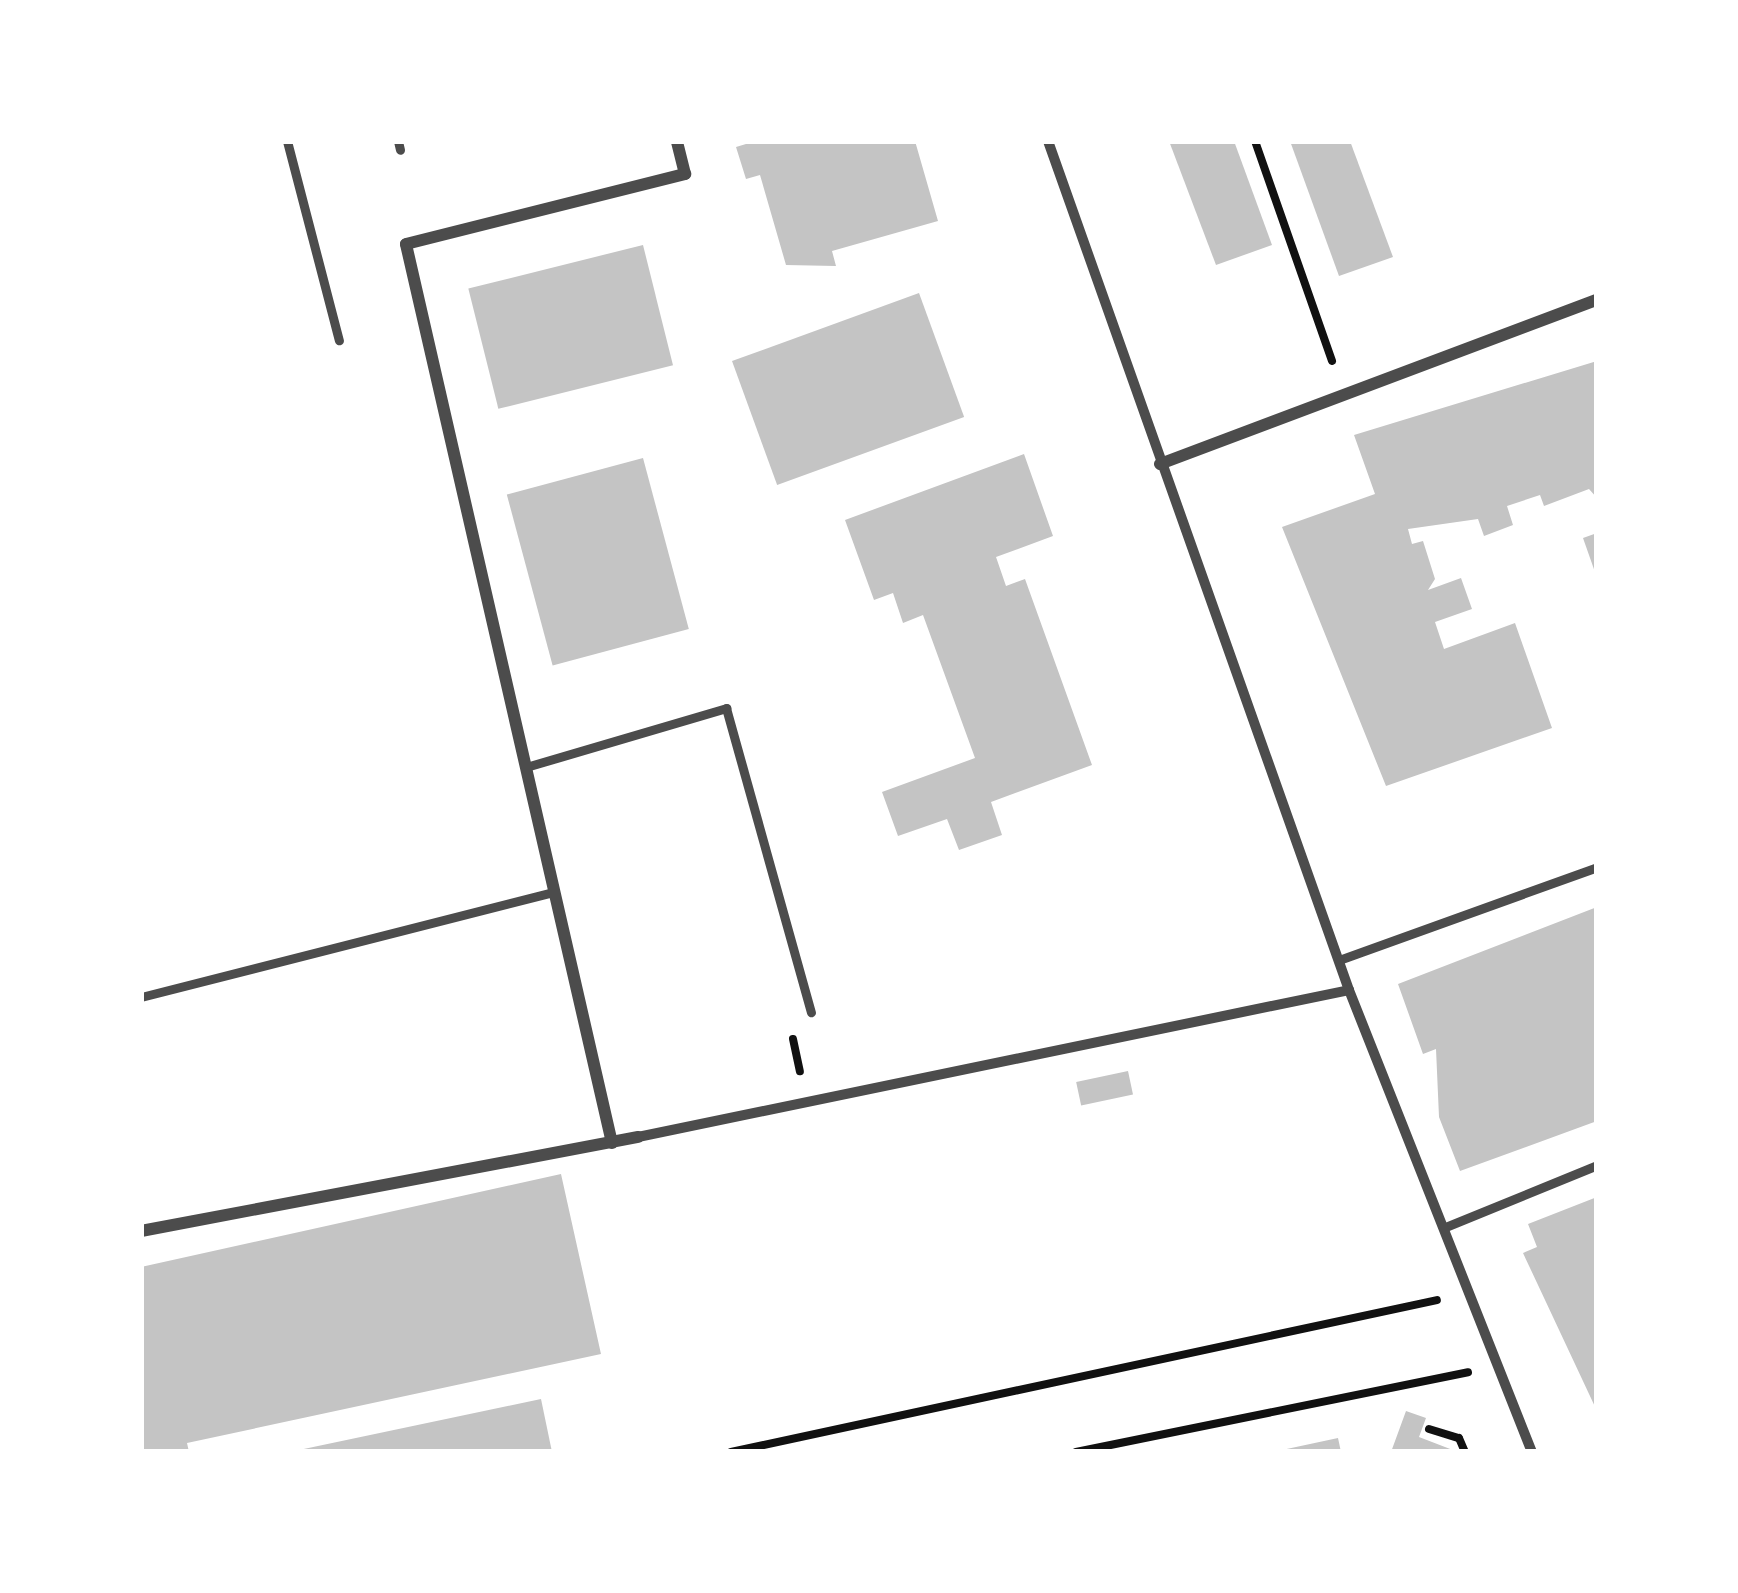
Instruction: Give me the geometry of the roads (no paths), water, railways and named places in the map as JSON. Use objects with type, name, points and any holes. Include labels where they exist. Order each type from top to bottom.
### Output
[{"type":"street","points":[[612,1143],[406,244],[685,175],[676,141]]},
{"type":"street","points":[[1048,141],[1349,990],[1532,1452]]},
{"type":"street","points":[[1160,464],[1597,300]]},
{"type":"street","points":[[141,1231],[612,1143],[1349,990]]},
{"type":"lane","points":[[287,141],[339,340]]},
{"type":"lane","points":[[526,767],[726,708],[811,1012]]},
{"type":"lane","points":[[1339,960],[1597,867]]},
{"type":"lane","points":[[141,997],[554,892]]},
{"type":"lane","points":[[1444,1228],[1597,1166]]}]
